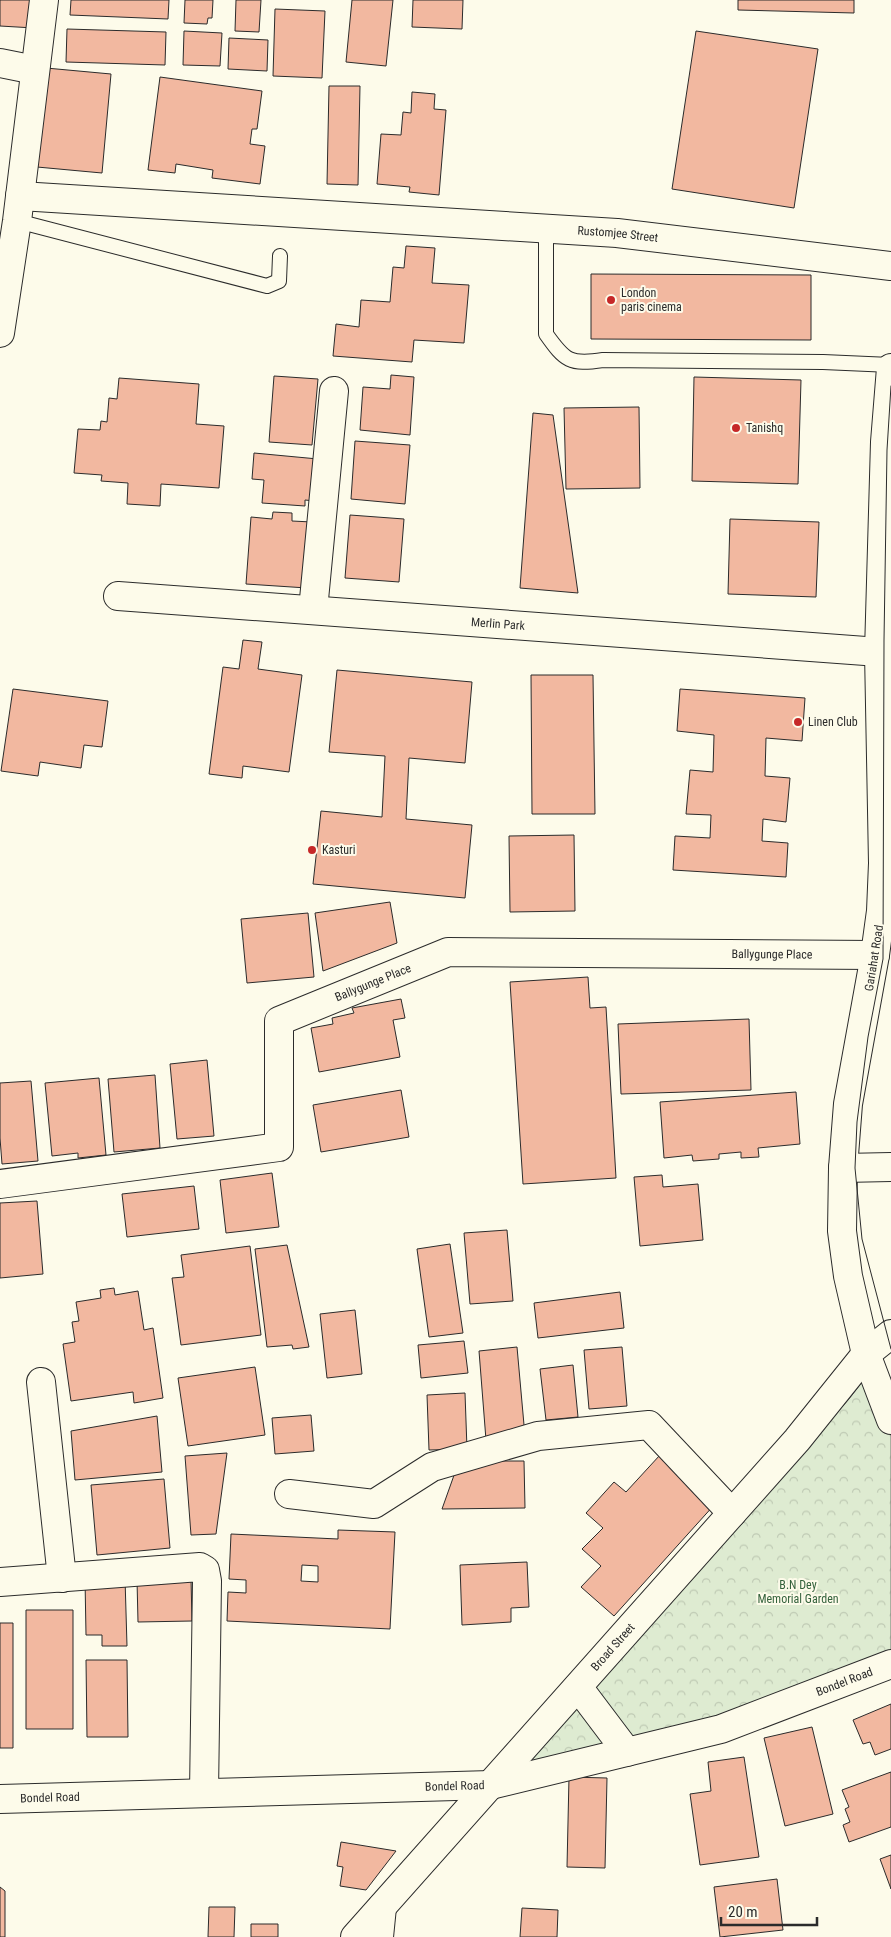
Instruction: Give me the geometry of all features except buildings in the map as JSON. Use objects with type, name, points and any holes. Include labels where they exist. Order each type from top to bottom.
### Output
[{"type":"street","points":[[0,333],[19,208],[44,0]]},
{"type":"street","points":[[0,62],[35,70]]},
{"type":"street","name":"Rustomjee Street","points":[[19,208],[343,217],[617,233],[891,266]]},
{"type":"street","name":"Gariahat Road","points":[[891,366],[885,442],[879,652],[883,864],[881,911],[875,955],[848,1104],[843,1168],[842,1231],[847,1267],[866,1354],[891,1420]]},
{"type":"street","points":[[313,610],[334,391]]},
{"type":"street","name":"Merlin Park","points":[[118,596],[879,652]]},
{"type":"street","name":"Ballygunge Place","points":[[0,1184],[279,1147],[279,1021],[448,952],[875,955]]},
{"type":"street","points":[[843,1168],[891,1167]]},
{"type":"street","name":"Broad Street","points":[[355,1937],[797,1440],[866,1354],[891,1334]]},
{"type":"street","points":[[41,1382],[62,1578]]},
{"type":"street","points":[[290,1494],[374,1504],[432,1467],[538,1436],[649,1425],[732,1513]]},
{"type":"street","points":[[0,1582],[200,1567],[205,1570],[207,1580],[204,1792]]},
{"type":"street","name":"Bondel Road","points":[[0,1799],[491,1785],[721,1730],[891,1664]]},
{"type":"street","points":[[578,1687],[627,1752]]},
{"type":"street","points":[[379,1937],[382,1906]]},
{"type":"lane","points":[[19,208],[267,286],[279,282],[280,256]]},
{"type":"lane","points":[[546,229],[546,334],[556,348],[569,360],[582,363],[603,360],[823,362],[891,366]]},
{"type":"green space","name":"B.N Dey Memorial Garden","points":[[869,1373],[891,1436],[891,1652],[751,1712],[523,1766],[638,1633],[849,1399]]},
{"type":"tram line","points":[[891,386],[887,450],[884,640],[883,959],[868,1037],[857,1122],[855,1168],[862,1239],[891,1349]]},
{"type":"place","name":"London paris cinema","points":[[611,300]]},
{"type":"place","name":"Tanishq","points":[[736,428]]},
{"type":"place","name":"Linen Club","points":[[798,722]]},
{"type":"place","name":"Kasturi","points":[[312,850]]}]
